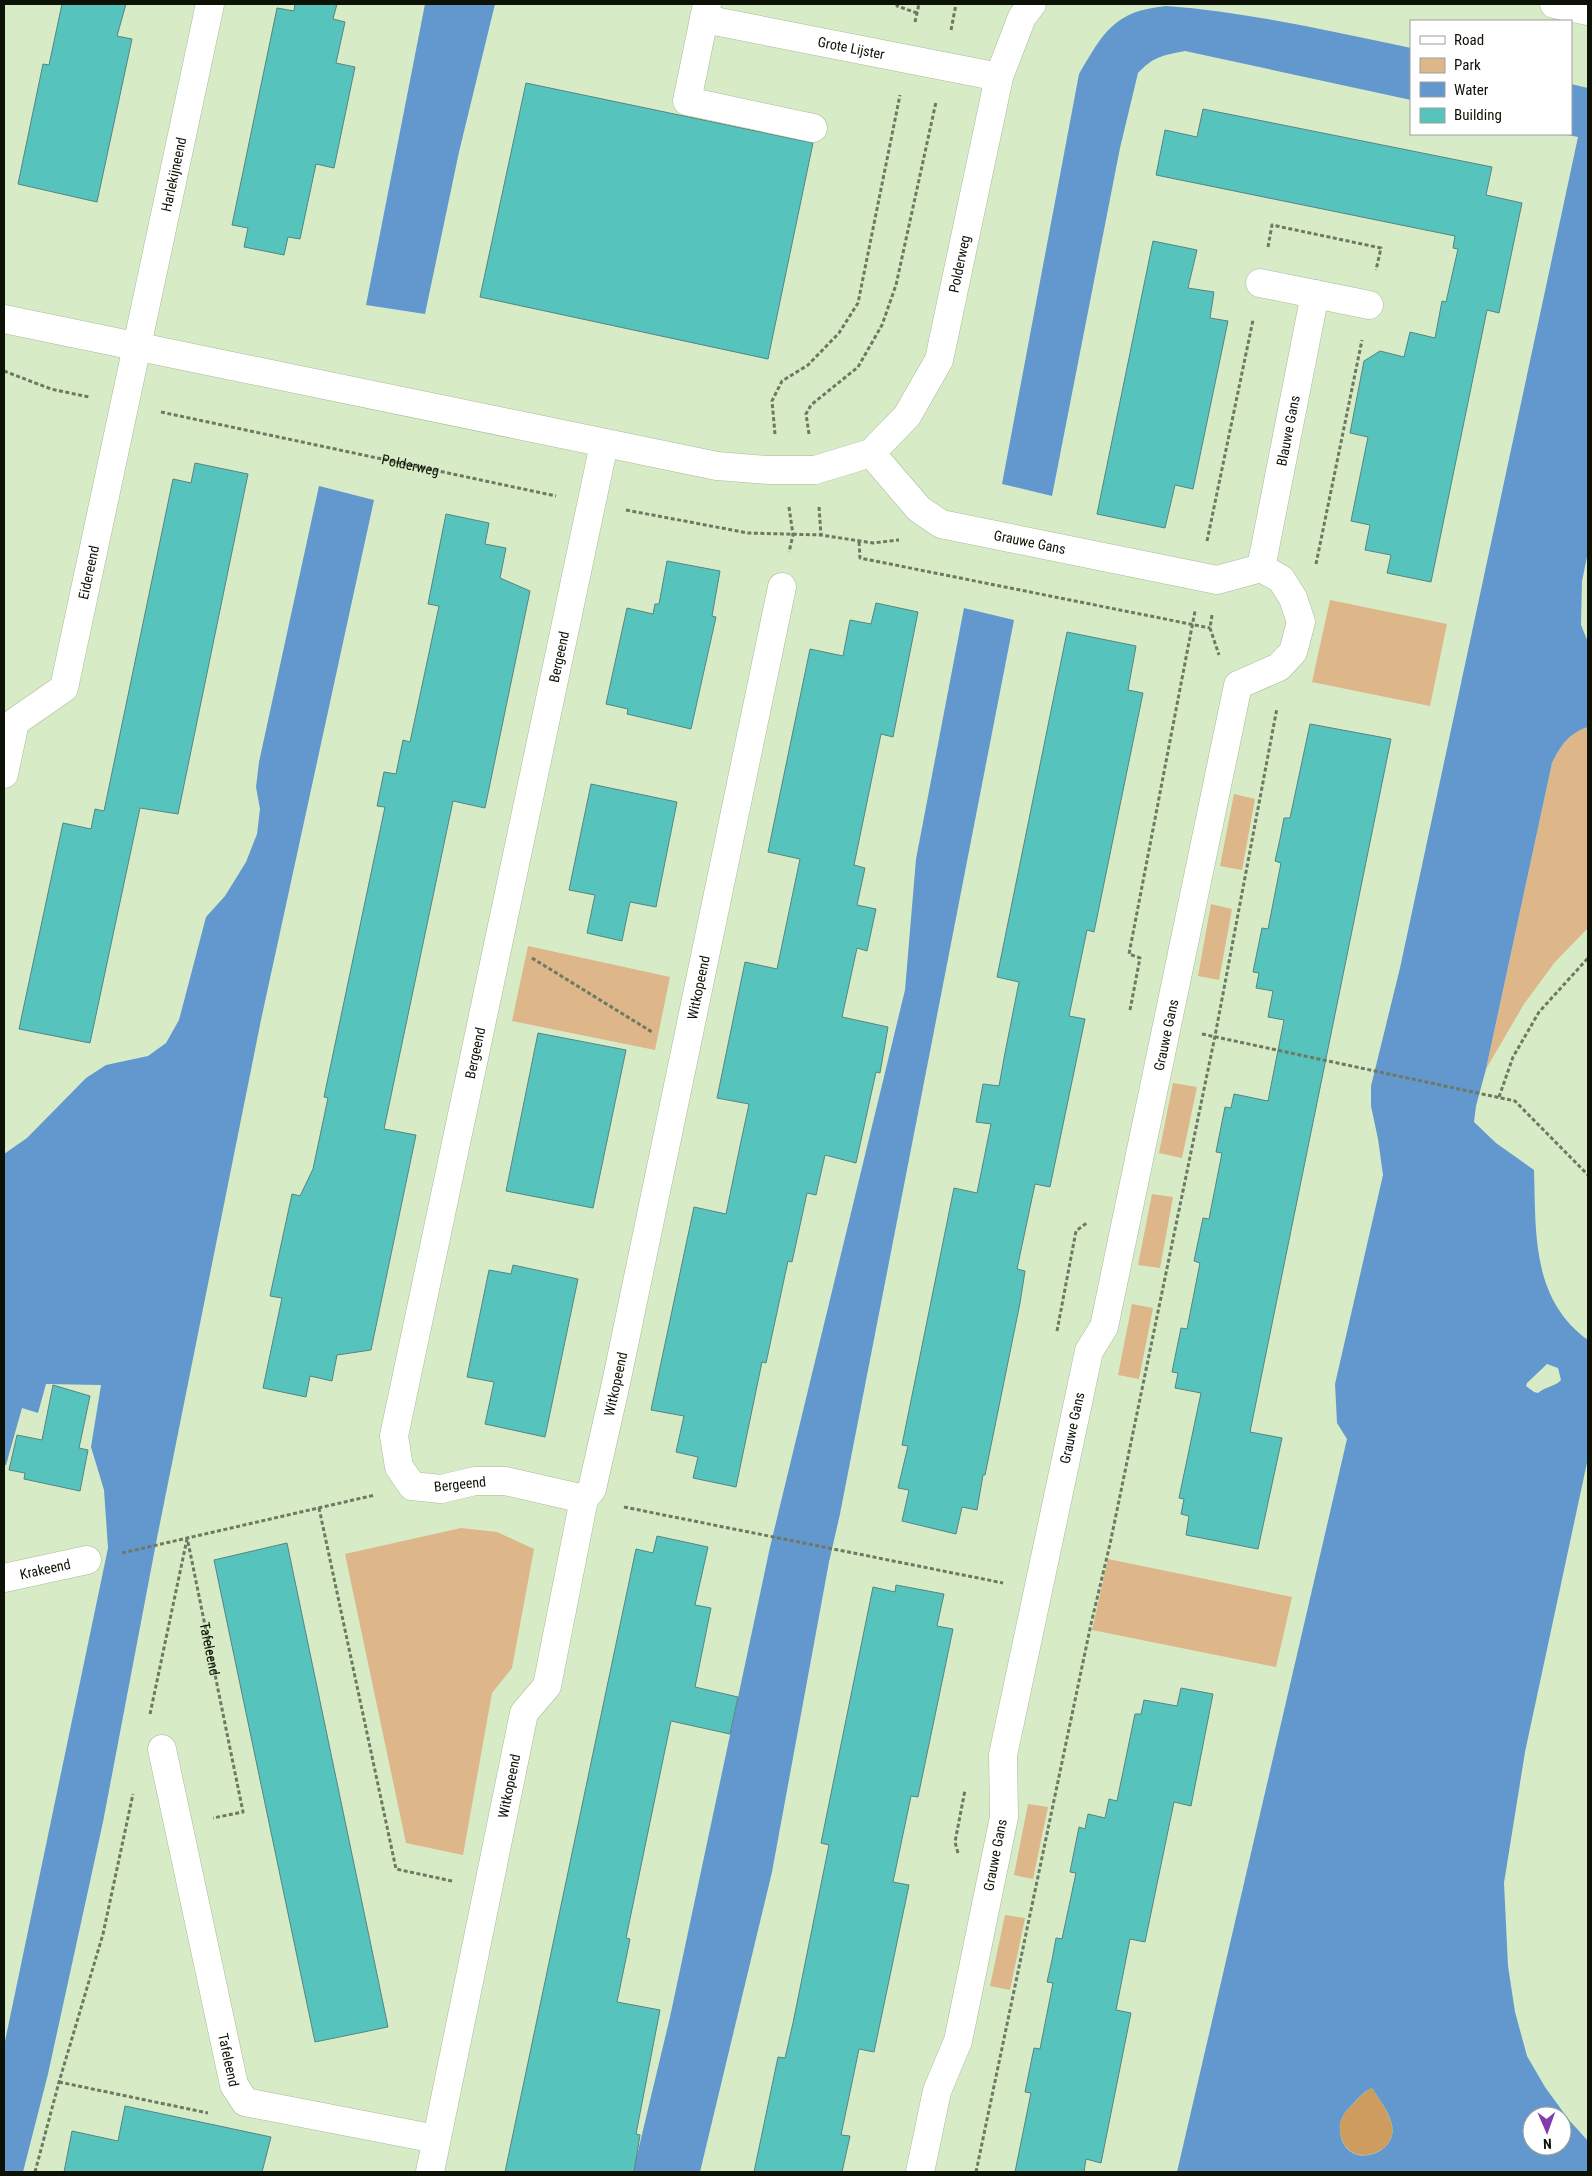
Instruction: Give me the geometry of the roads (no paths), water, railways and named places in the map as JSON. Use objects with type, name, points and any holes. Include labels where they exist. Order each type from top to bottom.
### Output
[{"type":"street","name":"Harlekijneend","points":[[137,346],[210,4]]},
{"type":"street","name":"Polderweg","points":[[4,319],[716,466],[815,470],[872,453],[907,416],[939,360],[999,77],[1022,17],[1032,4]]},
{"type":"street","points":[[1554,4],[1588,11]]},
{"type":"street","name":"Grote Lijster","points":[[813,128],[687,101],[705,11],[907,58],[999,77]]},
{"type":"street","points":[[1260,283],[1369,305]]},
{"type":"street","name":"Blauwe Gans","points":[[1261,568],[1315,294]]},
{"type":"street","name":"Eidereend","points":[[4,774],[15,722],[64,688],[137,346]]},
{"type":"street","name":"Bergeend","points":[[584,1499],[505,1481],[475,1480],[441,1489],[412,1486],[399,1467],[394,1436],[604,444]]},
{"type":"street","name":"Grauwe Gans","points":[[872,453],[920,510],[941,524],[1216,580],[1261,568],[1281,579],[1293,598],[1301,622],[1294,652],[1279,667],[1238,685],[1104,1327],[1089,1352],[1037,1590],[1003,1755],[1004,1816],[958,2041],[937,2091],[920,2172]]},
{"type":"street","name":"Witkopeend","points":[[430,2172],[524,1713],[547,1686],[584,1499],[592,1489],[614,1393],[782,587]]},
{"type":"street","name":"Krakeend","points":[[4,1578],[88,1560]]},
{"type":"street","name":"Tafeleend","points":[[162,1749],[234,2085],[245,2102],[436,2139]]},
{"type":"water","points":[[425,4],[495,4],[459,152],[425,314],[366,305]]},
{"type":"water","points":[[1166,6],[1258,17],[1410,48],[1410,100],[1185,51],[1159,58],[1143,68],[1138,73],[1120,148],[1052,496],[1002,484],[1079,74],[1096,46],[1112,26],[1134,13]]},
{"type":"water","points":[[1572,84],[1588,88],[1588,552],[1582,581],[1581,625],[1588,642],[1588,727],[1566,740],[1552,763],[1474,1122],[1496,1143],[1534,1170],[1537,1240],[1540,1263],[1546,1285],[1556,1305],[1569,1323],[1588,1340],[1588,1458],[1525,1752],[1504,1883],[1508,1966],[1515,2012],[1527,2056],[1559,2106],[1522,2106],[1522,2156],[1572,2156],[1572,2123],[1588,2141],[1588,2172],[1177,2172],[1347,1439],[1337,1423],[1335,1384],[1383,1175],[1371,1106],[1371,1086],[1400,968],[1578,137],[1568,135],[1572,135]],"holes":[[[1547,1364],[1558,1368],[1561,1380],[1538,1393],[1526,1386]],[[1372,2088],[1387,2111],[1392,2125],[1392,2136],[1388,2144],[1380,2151],[1370,2155],[1360,2155],[1351,2152],[1344,2144],[1340,2125],[1347,2111],[1359,2097]]]},
{"type":"water","points":[[319,486],[374,500],[261,1020],[157,1538],[103,1822],[48,2074],[23,2172],[4,2172],[4,2046],[108,1548],[104,1490],[91,1447],[101,1385],[46,1384],[38,1413],[22,1408],[6,1465],[4,1465],[4,1154],[27,1138],[86,1078],[106,1065],[148,1056],[166,1043],[179,1020],[206,917],[225,896],[246,862],[257,834],[260,809],[256,787],[259,762]]},
{"type":"water","points":[[964,608],[1014,620],[840,1514],[829,1562],[772,1872],[700,2172],[633,2172],[670,2017],[770,1547],[905,990],[916,859]]}]
